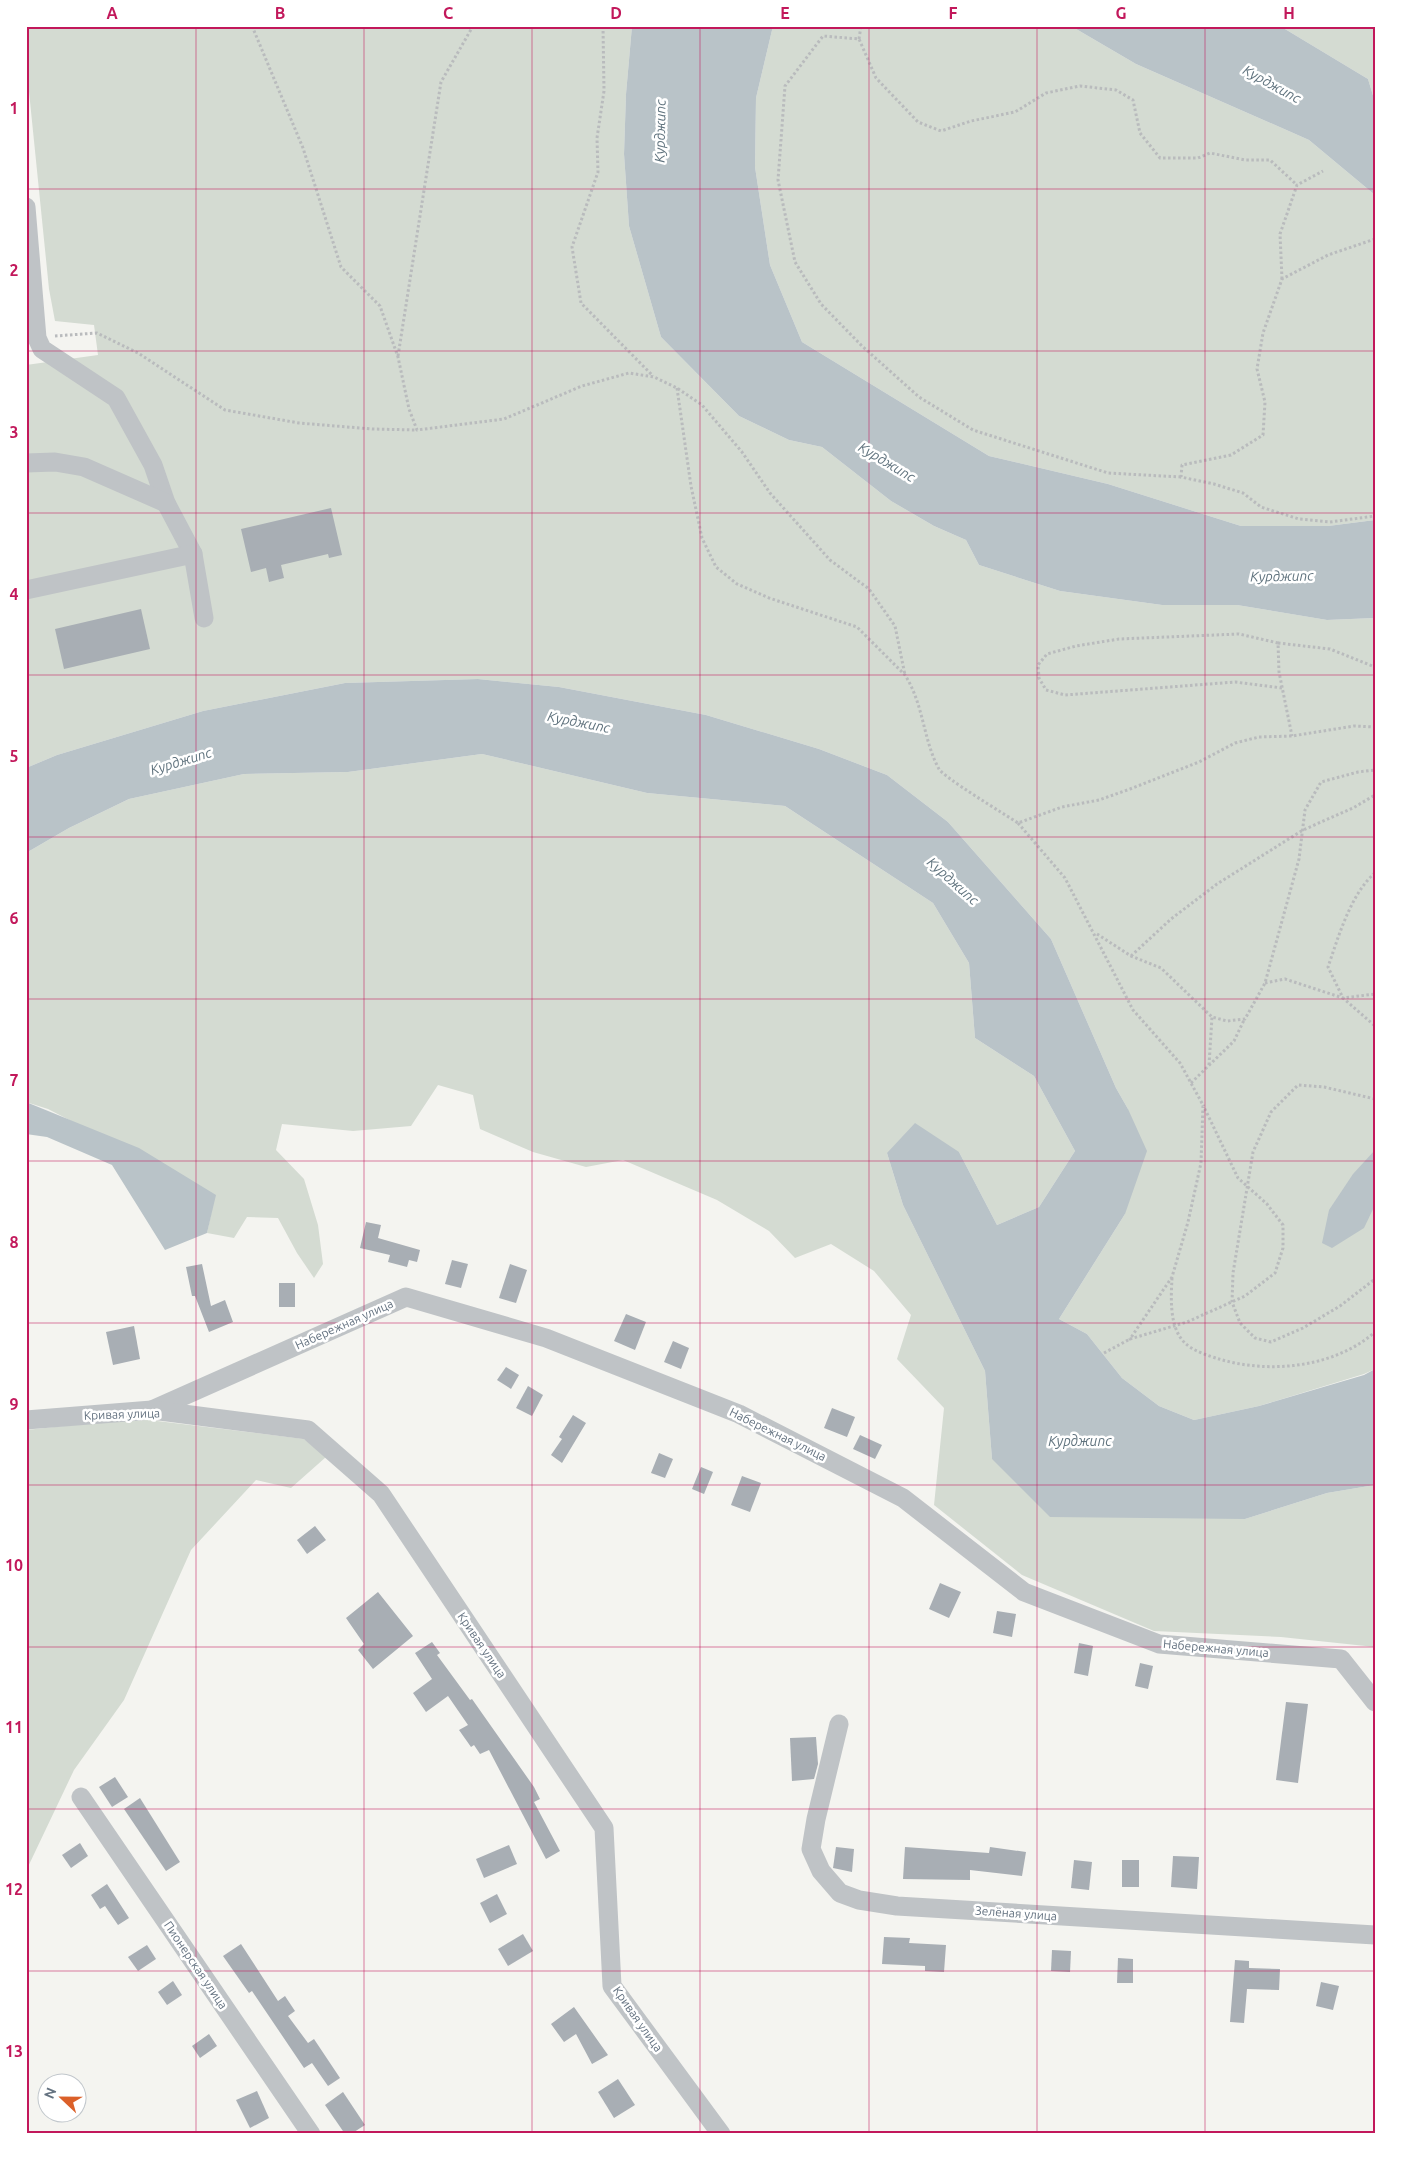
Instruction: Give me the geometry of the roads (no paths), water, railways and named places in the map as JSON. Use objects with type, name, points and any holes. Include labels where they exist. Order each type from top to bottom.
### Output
[{"type":"street","points":[[26,207],[37,338],[42,349],[116,398],[153,464],[166,503],[193,554],[204,618]]},
{"type":"street","points":[[26,464],[55,462],[84,467],[166,503]]},
{"type":"street","points":[[26,590],[193,554]]},
{"type":"street","name":"Набережная улица","points":[[152,1410],[406,1297],[546,1338],[740,1414],[903,1498],[1024,1592],[1159,1644],[1341,1659],[1375,1702]]},
{"type":"street","name":"Кривая улица","points":[[26,1420],[152,1410],[308,1430],[381,1494],[604,1828],[612,1986],[720,2134]]},
{"type":"street","name":"Зелёная улица","points":[[839,1724],[816,1818],[812,1850],[821,1871],[840,1892],[859,1900],[897,1906],[1375,1935]]},
{"type":"street","name":"Пионерская улица","points":[[81,1797],[311,2134]]},
{"type":"water","name":"Курджипс","points":[[632,26],[773,26],[756,98],[755,167],[770,265],[802,342],[989,456],[1108,484],[1241,526],[1328,526],[1375,520],[1375,618],[1327,620],[1237,605],[1162,605],[1060,591],[979,565],[966,540],[934,526],[891,501],[822,447],[789,440],[739,416],[661,337],[629,226],[624,154],[626,94]]},
{"type":"water","name":"Курджипс","points":[[1071,26],[1280,26],[1368,79],[1375,102],[1375,195],[1309,140],[1136,64]]},
{"type":"water","name":"Курджипс","points":[[478,679],[559,687],[706,715],[819,749],[887,775],[948,822],[1051,939],[1116,1088],[1147,1151],[1125,1214],[1059,1319],[1087,1334],[1122,1378],[1159,1406],[1194,1420],[1259,1406],[1364,1375],[1375,1369],[1375,1485],[1327,1493],[1245,1519],[1050,1517],[992,1459],[985,1371],[903,1205],[887,1153],[915,1123],[959,1152],[997,1225],[1039,1207],[1075,1151],[1034,1076],[975,1038],[969,963],[933,903],[785,806],[647,793],[482,754],[348,772],[244,774],[129,799],[69,828],[26,853],[26,768],[57,755],[203,711],[345,683]]},
{"type":"water","points":[[26,1102],[139,1148],[216,1195],[207,1233],[165,1250],[112,1165],[47,1137],[26,1134]]},
{"type":"water","points":[[1375,1150],[1375,1205],[1364,1228],[1332,1248],[1322,1243],[1329,1210],[1353,1174]]}]
